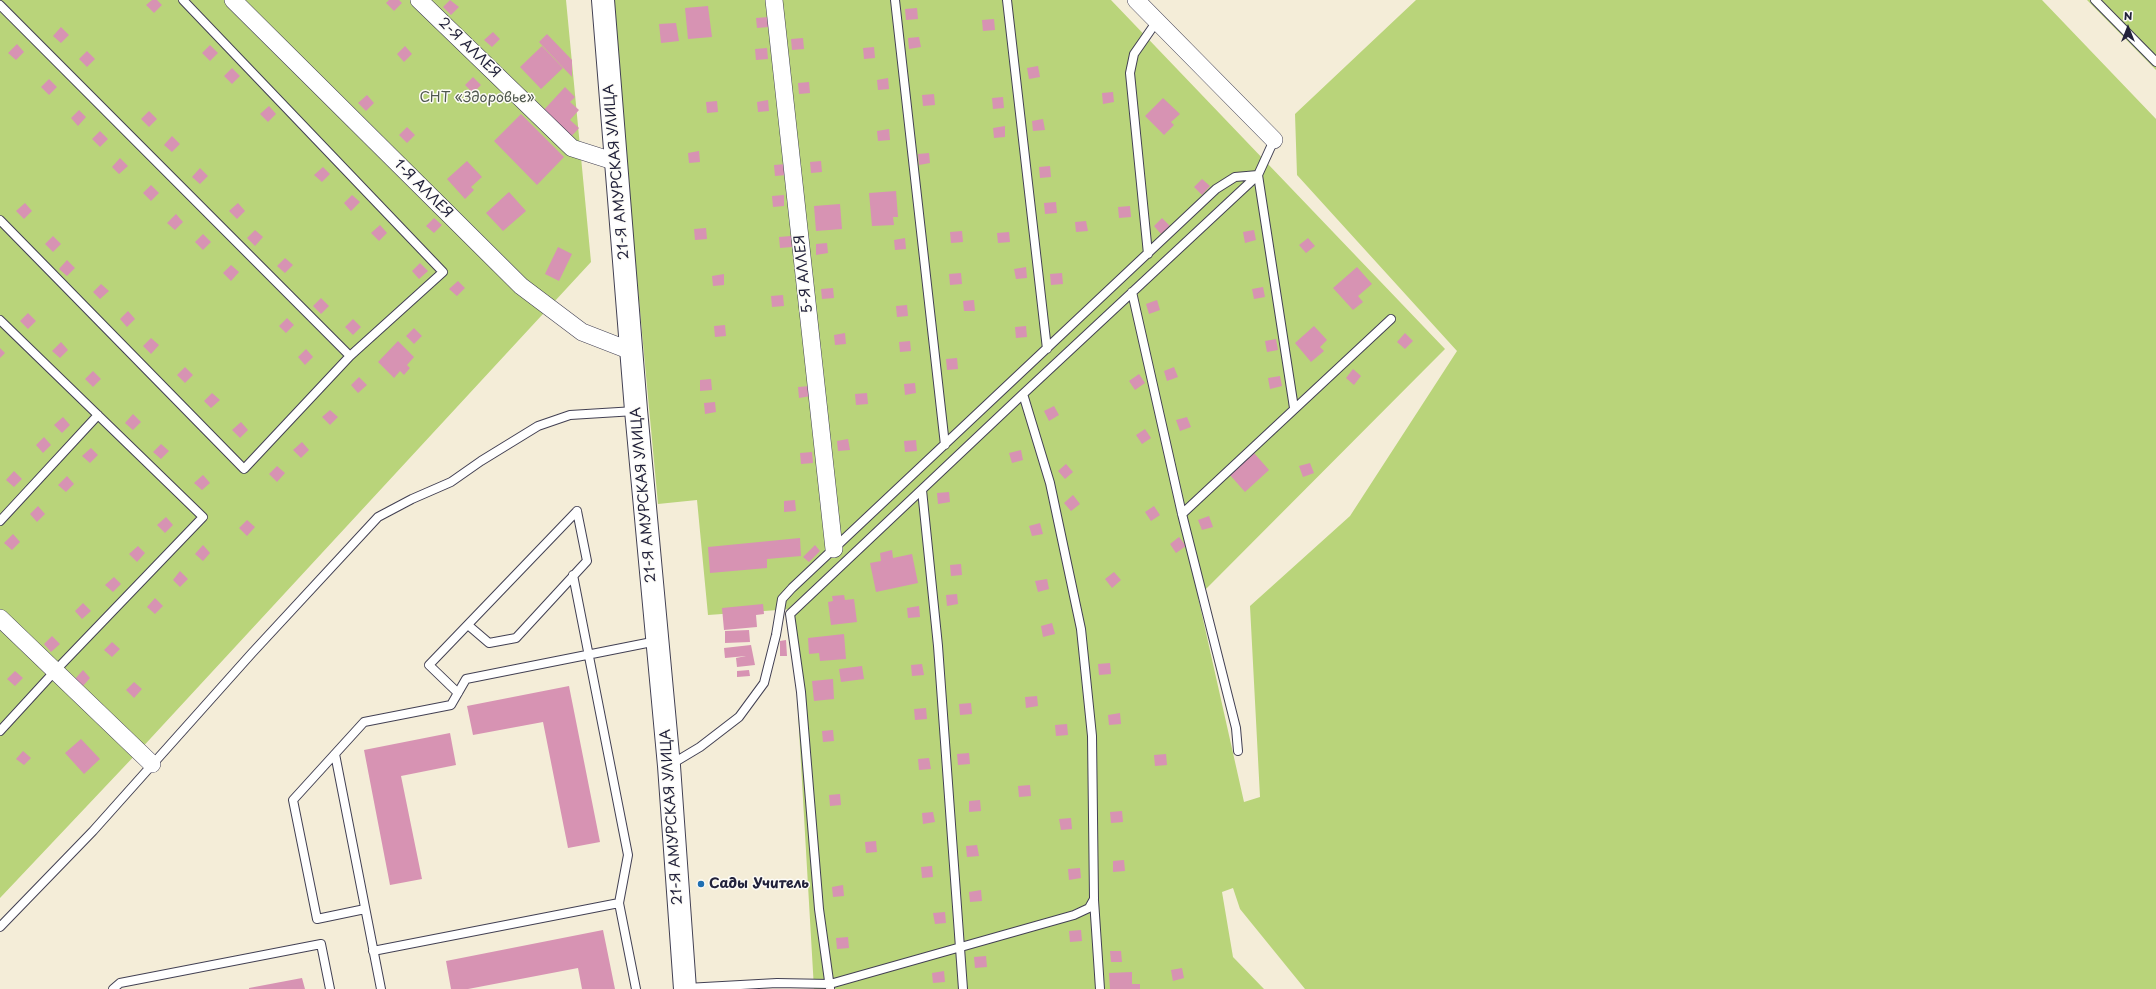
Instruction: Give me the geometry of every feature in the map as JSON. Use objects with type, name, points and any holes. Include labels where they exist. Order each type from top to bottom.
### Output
[{"type":"main road","name":"21-Я АМУРСКАЯ УЛИЦА","points":[[603,0],[636,410],[669,766],[685,988]]},
{"type":"street","name":"1-Я АЛЛЕЯ","points":[[233,0],[521,286],[582,332],[631,351]]},
{"type":"street","name":"2-Я АЛЛЕЯ","points":[[419,0],[572,148],[616,162]]},
{"type":"street","name":"5-Я АЛЛЕЯ","points":[[774,0],[834,549]]},
{"type":"street","points":[[1136,0],[1274,140]]},
{"type":"street","points":[[0,618],[152,764]]},
{"type":"lane","points":[[0,220],[244,469],[350,356],[443,272],[183,0]]},
{"type":"lane","points":[[895,0],[945,445]]},
{"type":"lane","points":[[1007,0],[1047,349]]},
{"type":"lane","points":[[2094,0],[2156,62]]},
{"type":"lane","points":[[0,5],[350,356]]},
{"type":"lane","points":[[1148,254],[1130,73],[1134,54],[1157,21]]},
{"type":"lane","points":[[830,986],[819,909],[801,692],[790,614],[1258,175],[1274,140]]},
{"type":"lane","points":[[669,766],[700,747],[739,717],[764,683],[776,635],[782,599],[1226,181],[1235,177],[1258,175]]},
{"type":"lane","points":[[1258,175],[1294,408]]},
{"type":"lane","points":[[1132,292],[1182,514],[1236,728],[1238,750]]},
{"type":"lane","points":[[1182,514],[1390,319]]},
{"type":"lane","points":[[0,320],[203,517],[55,671],[0,731]]},
{"type":"lane","points":[[1023,394],[1050,483],[1080,629],[1092,736],[1094,899],[1100,989]]},
{"type":"lane","points":[[0,927],[93,830],[252,653],[378,517],[412,499],[452,482],[481,461],[538,426],[570,415],[636,410]]},
{"type":"lane","points":[[0,521],[98,415]]},
{"type":"lane","points":[[922,490],[938,646],[963,989]]},
{"type":"lane","points":[[458,693],[429,665],[468,624],[577,510],[587,561],[516,638],[489,643],[468,624]]},
{"type":"lane","points":[[573,576],[628,855],[619,903],[636,989]]},
{"type":"lane","points":[[365,909],[317,919],[293,800],[364,722],[451,705],[466,679],[657,641]]},
{"type":"lane","points":[[335,754],[381,989]]},
{"type":"lane","points":[[685,988],[777,983],[830,986],[959,947],[1074,915],[1089,908],[1094,899]]},
{"type":"lane","points":[[373,951],[619,903]]},
{"type":"lane","points":[[113,989],[120,983],[321,944],[330,989]]},
{"type":"green space","name":"СНТ «Здоровье»","points":[[0,0],[566,0],[591,262],[138,752],[0,898]]},
{"type":"green space","points":[[611,0],[1111,0],[1445,349],[1198,597],[1244,802],[1260,797],[1250,606],[1350,516],[1457,351],[1297,175],[1295,114],[1416,0],[2042,0],[2156,119],[2156,989],[1305,989],[1240,909],[1233,888],[1222,892],[1233,957],[1264,989],[814,989],[792,609],[708,615],[697,500],[658,504]]},
{"type":"green space","points":[[2087,0],[2156,0],[2156,70]]},
{"type":"building","points":[[152,0],[157,0],[162,5],[154,13],[146,5]]},
{"type":"building","points":[[389,0],[399,0],[402,3],[394,11],[386,3]]},
{"type":"building","points":[[450,0],[459,7],[451,15],[443,7]]},
{"type":"building","points":[[708,6],[712,37],[688,39],[685,8]]},
{"type":"building","points":[[917,8],[918,19],[906,20],[905,9]]},
{"type":"building","points":[[768,17],[769,27],[757,28],[756,18]]},
{"type":"building","points":[[994,19],[995,30],[983,31],[982,20]]},
{"type":"building","points":[[676,23],[679,41],[661,43],[659,24]]},
{"type":"building","points":[[61,27],[69,35],[61,43],[53,36]]},
{"type":"building","points":[[493,32],[500,39],[492,47],[484,40]]},
{"type":"building","points":[[547,34],[572,60],[572,77],[539,42]]},
{"type":"building","points":[[919,37],[921,47],[909,49],[908,38]]},
{"type":"building","points":[[803,38],[804,49],[792,50],[791,39]]},
{"type":"building","points":[[17,44],[24,52],[16,60],[8,53]]},
{"type":"building","points":[[210,45],[218,53],[210,61],[202,53]]},
{"type":"building","points":[[405,46],[412,54],[404,62],[397,54]]},
{"type":"building","points":[[542,46],[563,68],[541,89],[520,67]]},
{"type":"building","points":[[874,47],[875,58],[864,59],[863,48]]},
{"type":"building","points":[[767,48],[768,59],[756,60],[755,49]]},
{"type":"building","points":[[87,51],[95,59],[87,67],[79,59]]},
{"type":"building","points":[[1038,66],[1040,77],[1029,79],[1027,68]]},
{"type":"building","points":[[232,68],[240,76],[232,84],[224,76]]},
{"type":"building","points":[[473,77],[481,85],[473,93],[465,85]]},
{"type":"building","points":[[888,78],[889,89],[878,90],[877,80]]},
{"type":"building","points":[[49,79],[57,87],[49,95],[41,87]]},
{"type":"building","points":[[809,82],[810,93],[799,94],[798,83]]},
{"type":"building","points":[[565,87],[575,97],[570,102],[579,110],[570,120],[579,128],[569,139],[541,113]]},
{"type":"building","points":[[1113,92],[1114,102],[1103,104],[1102,93]]},
{"type":"building","points":[[934,94],[935,105],[923,106],[922,95]]},
{"type":"building","points":[[367,95],[374,103],[366,111],[358,103]]},
{"type":"building","points":[[1003,97],[1004,108],[993,109],[992,98]]},
{"type":"building","points":[[1163,98],[1180,114],[1171,122],[1174,125],[1164,135],[1145,116]]},
{"type":"building","points":[[768,100],[769,111],[758,112],[757,102]]},
{"type":"building","points":[[717,101],[718,112],[707,113],[706,102]]},
{"type":"building","points":[[269,106],[276,114],[268,122],[260,114]]},
{"type":"building","points":[[79,110],[86,117],[78,126],[71,118]]},
{"type":"building","points":[[149,111],[157,119],[149,127],[141,119]]},
{"type":"building","points":[[521,114],[564,157],[537,185],[494,141]]},
{"type":"building","points":[[1043,119],[1045,130],[1033,131],[1032,121]]},
{"type":"building","points":[[1005,126],[1005,137],[994,138],[993,128]]},
{"type":"building","points":[[407,127],[415,135],[407,143],[399,135]]},
{"type":"building","points":[[889,129],[890,140],[878,141],[877,131]]},
{"type":"building","points":[[100,131],[108,139],[100,147],[92,139]]},
{"type":"building","points":[[172,136],[180,144],[172,152],[164,145]]},
{"type":"building","points":[[699,151],[700,162],[689,163],[688,153]]},
{"type":"building","points":[[929,153],[930,163],[919,165],[918,154]]},
{"type":"building","points":[[120,158],[128,166],[119,174],[112,167]]},
{"type":"building","points":[[467,161],[482,177],[471,187],[474,190],[465,199],[447,179]]},
{"type":"building","points":[[821,161],[822,172],[811,173],[810,162]]},
{"type":"building","points":[[786,164],[787,175],[775,176],[774,165]]},
{"type":"building","points":[[1050,166],[1051,177],[1040,178],[1039,167]]},
{"type":"building","points":[[323,167],[330,174],[322,182],[314,175]]},
{"type":"building","points":[[200,168],[208,176],[200,184],[192,177]]},
{"type":"building","points":[[1202,179],[1210,186],[1202,195],[1194,187]]},
{"type":"building","points":[[151,185],[159,193],[151,201],[143,193]]},
{"type":"building","points":[[896,191],[898,217],[893,217],[894,225],[872,226],[869,193]]},
{"type":"building","points":[[509,192],[526,211],[503,231],[486,213]]},
{"type":"building","points":[[352,195],[360,202],[351,211],[344,203]]},
{"type":"building","points":[[784,195],[784,206],[773,207],[772,196]]},
{"type":"building","points":[[1056,202],[1057,213],[1045,214],[1044,203]]},
{"type":"building","points":[[25,203],[32,211],[24,219],[16,211]]},
{"type":"building","points":[[238,203],[245,211],[237,219],[229,211]]},
{"type":"building","points":[[840,204],[842,229],[816,231],[814,206]]},
{"type":"building","points":[[1130,206],[1131,217],[1119,218],[1118,207]]},
{"type":"building","points":[[176,214],[183,222],[175,230],[167,223]]},
{"type":"building","points":[[434,218],[442,225],[434,233],[426,226]]},
{"type":"building","points":[[1162,218],[1170,226],[1161,234],[1154,226]]},
{"type":"building","points":[[1086,221],[1088,231],[1076,232],[1075,222]]},
{"type":"building","points":[[380,225],[387,233],[379,241],[371,233]]},
{"type":"building","points":[[706,228],[707,239],[695,240],[694,229]]},
{"type":"building","points":[[255,230],[263,237],[255,246],[247,238]]},
{"type":"building","points":[[1254,230],[1256,240],[1245,243],[1243,232]]},
{"type":"building","points":[[962,231],[963,242],[951,243],[950,232]]},
{"type":"building","points":[[1009,232],[1010,242],[998,243],[997,233]]},
{"type":"building","points":[[203,234],[211,242],[203,250],[195,242]]},
{"type":"building","points":[[53,236],[61,244],[53,252],[45,244]]},
{"type":"building","points":[[791,236],[792,247],[780,248],[779,237]]},
{"type":"building","points":[[905,238],[906,249],[895,250],[894,240]]},
{"type":"building","points":[[1308,238],[1315,246],[1306,253],[1299,245]]},
{"type":"building","points":[[827,243],[828,253],[816,255],[816,244]]},
{"type":"building","points":[[558,247],[572,254],[559,281],[545,274]]},
{"type":"building","points":[[285,258],[293,265],[285,273],[277,266]]},
{"type":"building","points":[[67,260],[75,268],[67,276],[59,269]]},
{"type":"building","points":[[420,263],[428,271],[419,279],[412,271]]},
{"type":"building","points":[[231,265],[239,272],[231,281],[223,273]]},
{"type":"building","points":[[1026,267],[1027,278],[1016,279],[1014,269]]},
{"type":"building","points":[[1357,267],[1372,284],[1358,296],[1363,302],[1353,310],[1333,288]]},
{"type":"building","points":[[961,273],[962,284],[950,285],[949,274]]},
{"type":"building","points":[[1062,273],[1063,284],[1051,285],[1050,274]]},
{"type":"building","points":[[724,274],[724,285],[713,286],[712,276]]},
{"type":"building","points":[[458,281],[465,288],[457,296],[449,289]]},
{"type":"building","points":[[101,284],[109,291],[100,299],[93,292]]},
{"type":"building","points":[[1263,287],[1265,297],[1254,299],[1252,289]]},
{"type":"building","points":[[833,288],[834,298],[822,299],[821,289]]},
{"type":"building","points":[[783,295],[784,306],[772,307],[771,296]]},
{"type":"building","points":[[321,298],[329,306],[321,314],[313,306]]},
{"type":"building","points":[[974,300],[975,311],[964,311],[963,301]]},
{"type":"building","points":[[1157,300],[1160,310],[1149,314],[1146,304]]},
{"type":"building","points":[[907,305],[908,316],[897,317],[896,306]]},
{"type":"building","points":[[128,311],[135,319],[127,327],[120,319]]},
{"type":"building","points":[[28,313],[36,321],[28,329],[20,321]]},
{"type":"building","points":[[287,318],[294,325],[286,333],[279,326]]},
{"type":"building","points":[[353,319],[361,327],[353,335],[345,327]]},
{"type":"building","points":[[725,325],[726,336],[715,337],[714,326]]},
{"type":"building","points":[[1026,326],[1027,337],[1016,338],[1015,327]]},
{"type":"building","points":[[1314,326],[1327,340],[1320,347],[1324,351],[1311,362],[1295,343]]},
{"type":"building","points":[[414,328],[422,336],[414,344],[406,336]]},
{"type":"building","points":[[845,333],[846,344],[835,345],[834,335]]},
{"type":"building","points":[[1405,333],[1413,341],[1405,349],[1397,342]]},
{"type":"building","points":[[151,338],[159,345],[151,354],[143,346]]},
{"type":"building","points":[[1276,339],[1278,350],[1267,352],[1265,341]]},
{"type":"building","points":[[398,341],[414,357],[407,365],[410,368],[404,375],[400,371],[394,378],[378,362]]},
{"type":"building","points":[[910,341],[911,351],[900,352],[899,342]]},
{"type":"building","points":[[61,342],[68,350],[60,358],[52,351]]},
{"type":"building","points":[[0,348],[5,353],[0,358]]},
{"type":"building","points":[[306,349],[313,357],[305,365],[298,357]]},
{"type":"building","points":[[957,358],[958,369],[947,370],[946,359]]},
{"type":"building","points":[[185,367],[193,375],[185,383],[177,375]]},
{"type":"building","points":[[1174,367],[1178,377],[1167,381],[1164,371]]},
{"type":"building","points":[[1353,369],[1361,376],[1354,385],[1346,378]]},
{"type":"building","points":[[93,371],[101,379],[93,387],[85,379]]},
{"type":"building","points":[[1139,374],[1145,383],[1135,390],[1129,381]]},
{"type":"building","points":[[1280,376],[1282,386],[1270,389],[1268,378]]},
{"type":"building","points":[[359,377],[367,385],[358,393],[351,385]]},
{"type":"building","points":[[711,379],[712,390],[700,391],[700,380]]},
{"type":"building","points":[[915,383],[916,393],[905,395],[904,384]]},
{"type":"building","points":[[810,386],[811,396],[799,398],[798,387]]},
{"type":"building","points":[[212,393],[220,400],[211,408],[204,401]]},
{"type":"building","points":[[867,393],[868,404],[856,405],[855,394]]},
{"type":"building","points":[[715,402],[716,412],[705,414],[704,403]]},
{"type":"building","points":[[1054,406],[1059,415],[1049,421],[1044,411]]},
{"type":"building","points":[[330,410],[338,417],[330,425],[322,417]]},
{"type":"building","points":[[133,414],[141,422],[133,430],[125,423]]},
{"type":"building","points":[[63,417],[70,425],[62,433],[54,425]]},
{"type":"building","points":[[1187,417],[1191,427],[1180,431],[1176,420]]},
{"type":"building","points":[[241,422],[248,430],[240,438],[232,430]]},
{"type":"building","points":[[1145,429],[1151,438],[1142,444],[1136,435]]},
{"type":"building","points":[[44,437],[51,445],[43,453],[36,445]]},
{"type":"building","points":[[848,439],[850,450],[838,451],[837,441]]},
{"type":"building","points":[[916,440],[917,451],[905,452],[904,441]]},
{"type":"building","points":[[302,442],[309,450],[301,458],[293,450]]},
{"type":"building","points":[[161,444],[169,451],[161,459],[153,452]]},
{"type":"building","points":[[91,448],[98,455],[90,463],[82,456]]},
{"type":"building","points":[[1021,450],[1023,460],[1012,463],[1009,453]]},
{"type":"building","points":[[812,452],[813,463],[801,464],[800,453]]},
{"type":"building","points":[[1254,453],[1269,470],[1245,492],[1230,475]]},
{"type":"building","points":[[1310,463],[1314,473],[1303,477],[1299,466]]},
{"type":"building","points":[[1066,464],[1073,472],[1065,479],[1058,471]]},
{"type":"building","points":[[277,466],[285,473],[277,482],[269,474]]},
{"type":"building","points":[[14,471],[22,479],[14,487],[6,480]]},
{"type":"building","points":[[203,475],[210,483],[202,490],[194,483]]},
{"type":"building","points":[[67,476],[74,484],[66,492],[58,485]]},
{"type":"building","points":[[949,492],[950,502],[938,504],[937,493]]},
{"type":"building","points":[[1073,495],[1080,504],[1071,511],[1064,503]]},
{"type":"building","points":[[795,500],[796,511],[784,512],[784,501]]},
{"type":"building","points":[[38,506],[45,514],[37,522],[30,514]]},
{"type":"building","points":[[1154,506],[1160,515],[1151,521],[1145,512]]},
{"type":"building","points":[[1209,516],[1213,527],[1202,530],[1198,520]]},
{"type":"building","points":[[166,517],[173,525],[165,533],[157,525]]},
{"type":"building","points":[[247,520],[255,527],[247,536],[239,528]]},
{"type":"building","points":[[1040,523],[1043,534],[1032,536],[1029,526]]},
{"type":"building","points":[[13,534],[20,542],[12,550],[4,543]]},
{"type":"building","points":[[1179,537],[1186,546],[1176,553],[1170,544]]},
{"type":"building","points":[[800,538],[801,556],[767,559],[767,568],[710,573],[708,547]]},
{"type":"building","points":[[203,545],[210,553],[203,561],[195,554]]},
{"type":"building","points":[[815,545],[820,551],[809,562],[803,557]]},
{"type":"building","points":[[138,546],[145,553],[137,562],[129,554]]},
{"type":"building","points":[[892,550],[893,558],[912,554],[918,583],[876,592],[870,563],[881,561],[880,553]]},
{"type":"building","points":[[961,564],[962,575],[951,576],[950,565]]},
{"type":"building","points":[[180,571],[188,579],[180,587],[173,580]]},
{"type":"building","points":[[1114,572],[1121,580],[1112,588],[1105,579]]},
{"type":"building","points":[[114,577],[121,584],[113,592],[105,585]]},
{"type":"building","points":[[1047,579],[1049,589],[1038,592],[1035,581]]},
{"type":"building","points":[[957,594],[958,604],[947,606],[946,595]]},
{"type":"building","points":[[844,595],[845,600],[854,599],[857,622],[831,625],[828,602],[833,601],[832,596]]},
{"type":"building","points":[[155,598],[163,606],[155,614],[147,607]]},
{"type":"building","points":[[83,603],[91,611],[82,619],[75,611]]},
{"type":"building","points":[[763,604],[764,614],[756,615],[757,627],[724,630],[722,608]]},
{"type":"building","points":[[919,606],[920,617],[908,618],[907,608]]},
{"type":"building","points":[[1052,623],[1055,634],[1043,637],[1041,626]]},
{"type":"building","points":[[749,630],[750,642],[725,643],[725,631]]},
{"type":"building","points":[[844,634],[846,659],[820,661],[819,653],[809,654],[808,638]]},
{"type":"building","points":[[52,636],[60,644],[51,652],[44,644]]},
{"type":"building","points":[[786,640],[787,656],[780,656],[780,641]]},
{"type":"building","points":[[112,642],[120,649],[112,657],[104,650]]},
{"type":"building","points":[[751,645],[755,665],[737,667],[736,658],[746,656],[725,658],[724,648]]},
{"type":"building","points":[[1110,663],[1111,674],[1099,675],[1098,664]]},
{"type":"building","points":[[922,664],[924,675],[912,676],[911,665]]},
{"type":"building","points":[[862,666],[864,679],[841,682],[839,669]]},
{"type":"building","points":[[83,670],[90,678],[83,686],[75,679]]},
{"type":"building","points":[[749,670],[750,676],[737,677],[737,671]]},
{"type":"building","points":[[15,671],[23,678],[15,686],[7,679]]},
{"type":"building","points":[[833,679],[834,699],[814,701],[812,681]]},
{"type":"building","points":[[134,682],[142,689],[134,698],[126,690]]},
{"type":"building","points":[[569,686],[600,842],[568,848],[543,722],[473,735],[467,706]]},
{"type":"building","points":[[1037,696],[1038,706],[1026,708],[1025,697]]},
{"type":"building","points":[[971,703],[972,714],[960,715],[959,704]]},
{"type":"building","points":[[926,708],[927,719],[915,720],[914,709]]},
{"type":"building","points":[[1120,713],[1121,724],[1109,725],[1108,715]]},
{"type":"building","points":[[1067,724],[1068,735],[1056,736],[1055,725]]},
{"type":"building","points":[[833,730],[834,741],[823,742],[822,731]]},
{"type":"building","points":[[450,733],[456,765],[401,776],[422,879],[390,885],[364,750]]},
{"type":"building","points":[[81,739],[100,759],[84,774],[65,753]]},
{"type":"building","points":[[23,751],[31,758],[24,765],[16,759]]},
{"type":"building","points":[[969,753],[970,764],[958,765],[957,754]]},
{"type":"building","points":[[1166,754],[1167,765],[1155,766],[1154,755]]},
{"type":"building","points":[[929,758],[931,769],[919,770],[918,759]]},
{"type":"building","points":[[1030,785],[1031,796],[1019,797],[1018,786]]},
{"type":"building","points":[[840,794],[841,805],[830,806],[829,795]]},
{"type":"building","points":[[980,800],[981,811],[969,812],[969,801]]},
{"type":"building","points":[[1122,811],[1123,822],[1111,823],[1110,812]]},
{"type":"building","points":[[933,812],[935,822],[923,824],[922,813]]},
{"type":"building","points":[[1071,818],[1072,829],[1061,830],[1059,819]]},
{"type":"building","points":[[876,841],[877,852],[866,853],[865,842]]},
{"type":"building","points":[[977,845],[979,856],[967,857],[966,846]]},
{"type":"building","points":[[1124,860],[1125,871],[1113,872],[1113,861]]},
{"type":"building","points":[[932,866],[933,877],[922,878],[921,867]]},
{"type":"building","points":[[1080,868],[1081,878],[1069,880],[1068,869]]},
{"type":"building","points":[[843,885],[844,896],[833,897],[832,887]]},
{"type":"building","points":[[981,890],[982,901],[970,902],[969,892]]},
{"type":"building","points":[[945,912],[946,923],[935,924],[933,913]]},
{"type":"building","points":[[603,930],[615,989],[582,989],[578,968],[468,989],[451,989],[446,961]]},
{"type":"building","points":[[1081,930],[1082,941],[1070,942],[1069,931]]},
{"type":"building","points":[[848,937],[849,948],[837,949],[836,938]]},
{"type":"building","points":[[1110,951],[1121,951],[1122,962],[1111,962]]},
{"type":"building","points":[[986,956],[987,967],[975,968],[974,957]]},
{"type":"building","points":[[1182,968],[1184,978],[1173,981],[1171,970]]},
{"type":"building","points":[[944,971],[945,982],[933,983],[932,973]]},
{"type":"building","points":[[1132,972],[1132,984],[1140,984],[1140,989],[1110,989],[1109,973]]},
{"type":"building","points":[[302,978],[305,989],[249,989],[249,988]]},
{"type":"place","name":"Сады Учитель","points":[[701,884]]}]
